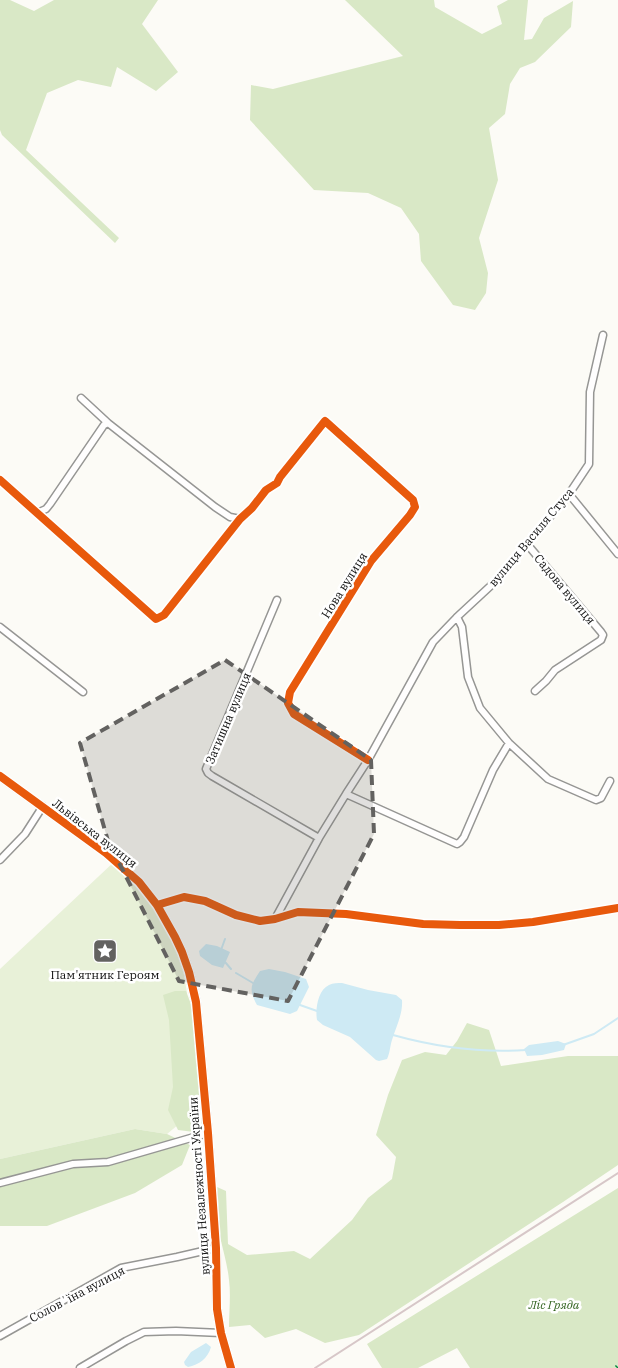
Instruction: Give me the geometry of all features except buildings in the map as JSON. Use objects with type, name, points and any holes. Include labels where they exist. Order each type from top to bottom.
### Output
[{"type":"main road","name":"Львівська вулиця","points":[[0,776],[111,857],[139,882],[156,905],[175,937],[189,972],[196,1002]]},
{"type":"main road","name":"вулиця Незалежності України","points":[[196,1002],[208,1133],[218,1308],[221,1333],[231,1368]]},
{"type":"street","name":"вулиця Василя Стуса","points":[[275,919],[319,838],[368,760],[434,642],[457,617],[498,579],[569,494],[589,464],[590,392],[603,335]]},
{"type":"street","points":[[0,480],[156,619],[164,615],[240,519],[230,517],[215,507],[108,422],[81,398]]},
{"type":"street","name":"Нова вулиця","points":[[240,519],[252,508],[266,490],[277,483],[325,421],[413,500],[415,507],[371,560],[290,692],[288,703],[294,714],[368,760]]},
{"type":"street","points":[[37,513],[46,509],[50,504],[104,425],[108,422]]},
{"type":"street","points":[[569,494],[618,554]]},
{"type":"street","name":"Садова вулиця","points":[[527,544],[602,632],[603,636],[601,640],[555,670],[535,691]]},
{"type":"street","name":"Затишна вулиця","points":[[277,600],[206,769],[212,776],[319,838]]},
{"type":"street","points":[[457,617],[462,627],[468,677],[480,708],[509,744],[548,779],[596,800],[601,798],[610,781]]},
{"type":"street","points":[[0,627],[83,692]]},
{"type":"street","points":[[346,794],[458,844],[464,837],[493,770],[509,744]]},
{"type":"street","points":[[0,860],[25,834],[43,806]]},
{"type":"street","points":[[156,905],[184,897],[205,901],[236,915],[260,921],[275,919],[298,912],[346,914],[422,924],[533,922],[618,908]]},
{"type":"street","points":[[0,1183],[73,1164],[108,1162],[208,1133]]},
{"type":"street","name":"Соловʼїна вулиця","points":[[0,1336],[121,1268],[216,1248]]},
{"type":"street","points":[[80,1368],[144,1332],[221,1333]]},
{"type":"highlighted area","points":[[225,660],[371,760],[374,834],[288,1001],[179,981],[108,841],[80,743]]},
{"type":"green space","points":[[0,0],[10,0],[34,11],[54,0],[158,0],[142,24],[178,72],[156,91],[117,67],[111,87],[78,80],[47,93],[26,150],[119,238],[115,243],[2,135],[0,130]]},
{"type":"green space","points":[[345,0],[434,0],[435,7],[482,34],[502,24],[497,6],[508,0],[528,0],[524,40],[532,39],[544,18],[573,1],[571,27],[535,62],[520,68],[510,84],[505,114],[489,128],[498,180],[479,238],[488,273],[486,293],[475,310],[453,305],[421,261],[419,234],[401,208],[368,193],[314,190],[250,120],[251,85],[273,89],[403,56]]},
{"type":"green space","points":[[115,861],[139,882],[179,946],[187,993],[179,1124],[167,1134],[135,1129],[0,1159],[0,969]]},
{"type":"green space","points":[[175,991],[186,991],[192,1007],[204,1125],[194,1132],[178,1130],[168,1110],[173,1087],[169,1020],[163,995]]},
{"type":"green space","points":[[467,1023],[489,1030],[501,1066],[568,1056],[618,1056],[618,1165],[359,1335],[325,1343],[296,1329],[265,1338],[250,1325],[229,1327],[230,1286],[215,1210],[217,1187],[226,1191],[228,1244],[247,1255],[294,1251],[310,1259],[352,1220],[368,1198],[392,1179],[396,1157],[376,1135],[388,1095],[402,1060],[425,1052],[446,1055],[457,1041]]},
{"type":"green space","points":[[135,1129],[167,1134],[190,1145],[182,1165],[135,1193],[47,1226],[0,1226],[0,1159]]},
{"type":"green space","name":"Ліс Гряда","points":[[618,1188],[618,1368],[470,1368],[457,1348],[418,1368],[382,1368],[367,1344]]},
{"type":"water","points":[[206,944],[217,946],[230,952],[223,968],[212,965],[200,956],[199,951]]},
{"type":"water","points":[[269,969],[306,979],[309,987],[297,1011],[290,1014],[257,1005],[252,995],[253,984],[260,971]]},
{"type":"water","points":[[342,983],[396,995],[402,1000],[400,1015],[387,1059],[376,1060],[350,1037],[323,1025],[317,1020],[317,1005],[322,991],[331,984]]},
{"type":"water","points":[[558,1041],[566,1044],[564,1050],[527,1056],[524,1049],[529,1045]]},
{"type":"water","points":[[206,1343],[211,1347],[205,1358],[192,1366],[188,1367],[185,1365],[184,1362],[191,1352]]},
{"type":"waterway","points":[[221,950],[225,939]]},
{"type":"waterway","points":[[225,962],[231,969]]},
{"type":"waterway","points":[[236,973],[253,983]]},
{"type":"waterway","points":[[300,1005],[317,1011]]},
{"type":"waterway","points":[[563,1045],[594,1034],[618,1018]]},
{"type":"waterway","points":[[393,1035],[459,1048],[492,1051],[526,1050]]},
{"type":"railway","points":[[315,1368],[618,1173]]},
{"type":"cycle path","points":[[0,480],[156,619],[164,615],[240,519],[252,508],[266,490],[277,483],[325,421],[413,500],[415,507],[371,561],[290,692],[288,703],[294,714],[368,760]]},
{"type":"cycle path","points":[[0,776],[106,853],[139,882],[157,905],[182,952],[196,1002],[216,1248],[217,1309],[221,1333],[231,1368]]},
{"type":"cycle path","points":[[157,905],[184,897],[205,901],[236,915],[260,921],[275,919],[298,912],[346,914],[423,924],[460,925],[499,925],[533,922],[618,908]]},
{"type":"place","name":"Пам'ятник Героям","points":[[105,951]]}]
